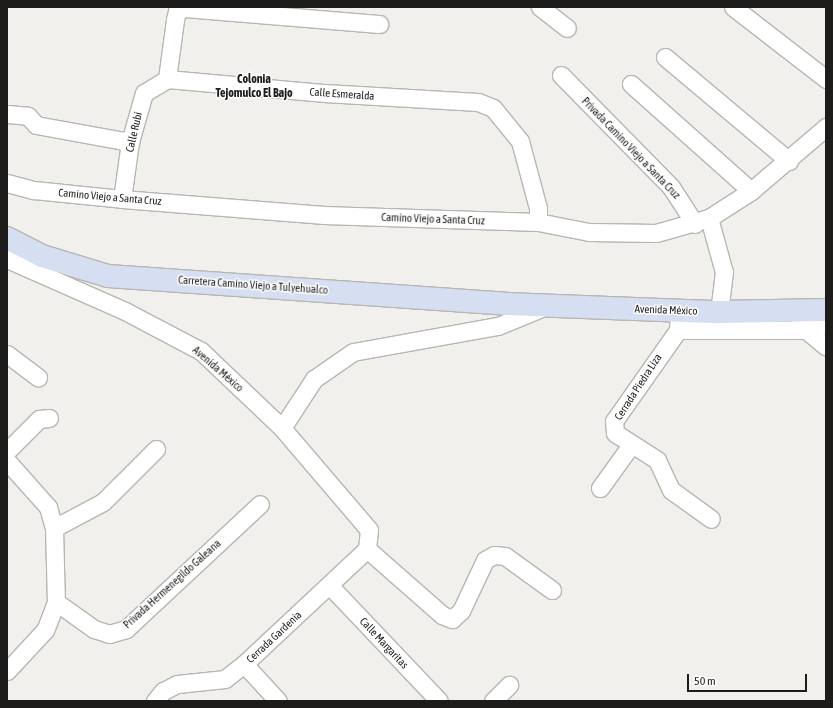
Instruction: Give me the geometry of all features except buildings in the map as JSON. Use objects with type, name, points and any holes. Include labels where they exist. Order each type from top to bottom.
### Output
[{"type":"main road","name":"Carretera Camino Viejo a Tulyehualco","points":[[7,238],[42,256],[108,276],[506,304]]},
{"type":"main road","name":"Avenida México","points":[[506,304],[547,305],[678,321],[719,312],[788,313],[826,310]]},
{"type":"street","points":[[733,7],[826,79]]},
{"type":"street","points":[[167,79],[176,15],[184,8],[379,24]]},
{"type":"street","points":[[549,10],[567,28]]},
{"type":"street","points":[[665,57],[789,161]]},
{"type":"street","name":"Privada Camino Viejo a Santa Cruz","points":[[561,75],[702,221],[724,272],[719,312]]},
{"type":"street","name":"Calle Rubí","points":[[122,199],[130,142],[144,93],[167,79]]},
{"type":"street","name":"Calle Esmeralda","points":[[167,79],[325,93],[478,102],[493,108],[520,141],[538,208],[538,222]]},
{"type":"street","points":[[631,84],[751,191]]},
{"type":"street","points":[[7,114],[28,116],[36,125],[130,142]]},
{"type":"street","name":"Camino Viejo a Santa Cruz","points":[[7,183],[34,190],[122,199],[324,215],[538,222],[619,234],[656,233],[702,221],[751,191],[789,161],[826,127]]},
{"type":"street","name":"Avenida México","points":[[12,262],[125,311],[201,351],[282,428],[369,530],[369,543],[442,615],[452,619],[461,611],[485,560],[494,555],[505,556],[552,590]]},
{"type":"street","points":[[282,428],[314,379],[353,352],[498,326],[547,305]]},
{"type":"street","points":[[788,313],[824,344]]},
{"type":"street","points":[[678,321],[807,330],[826,324]]},
{"type":"street","name":"Cerrada Piedra Liza","points":[[678,321],[614,421],[615,433],[631,445],[657,460],[671,490],[711,519]]},
{"type":"street","points":[[7,354],[38,377]]},
{"type":"street","points":[[7,451],[39,419],[49,418]]},
{"type":"street","points":[[600,488],[631,445]]},
{"type":"street","points":[[54,528],[103,502],[156,449]]},
{"type":"street","points":[[7,461],[41,496],[54,528],[56,602],[45,630],[7,671]]},
{"type":"street","name":"Privada Hermenegildo Galeana","points":[[56,602],[94,629],[109,634],[126,629],[260,504]]},
{"type":"street","name":"Cerrada Gardenia","points":[[155,701],[163,691],[177,684],[225,679],[244,664],[330,586],[369,543]]},
{"type":"street","name":"Calle Margaritas","points":[[330,586],[439,701]]},
{"type":"street","points":[[244,664],[278,701]]},
{"type":"street","points":[[493,701],[509,686]]},
{"type":"district","name":"Colonia Tejomulco El Bajo","points":[[254,87]]}]
